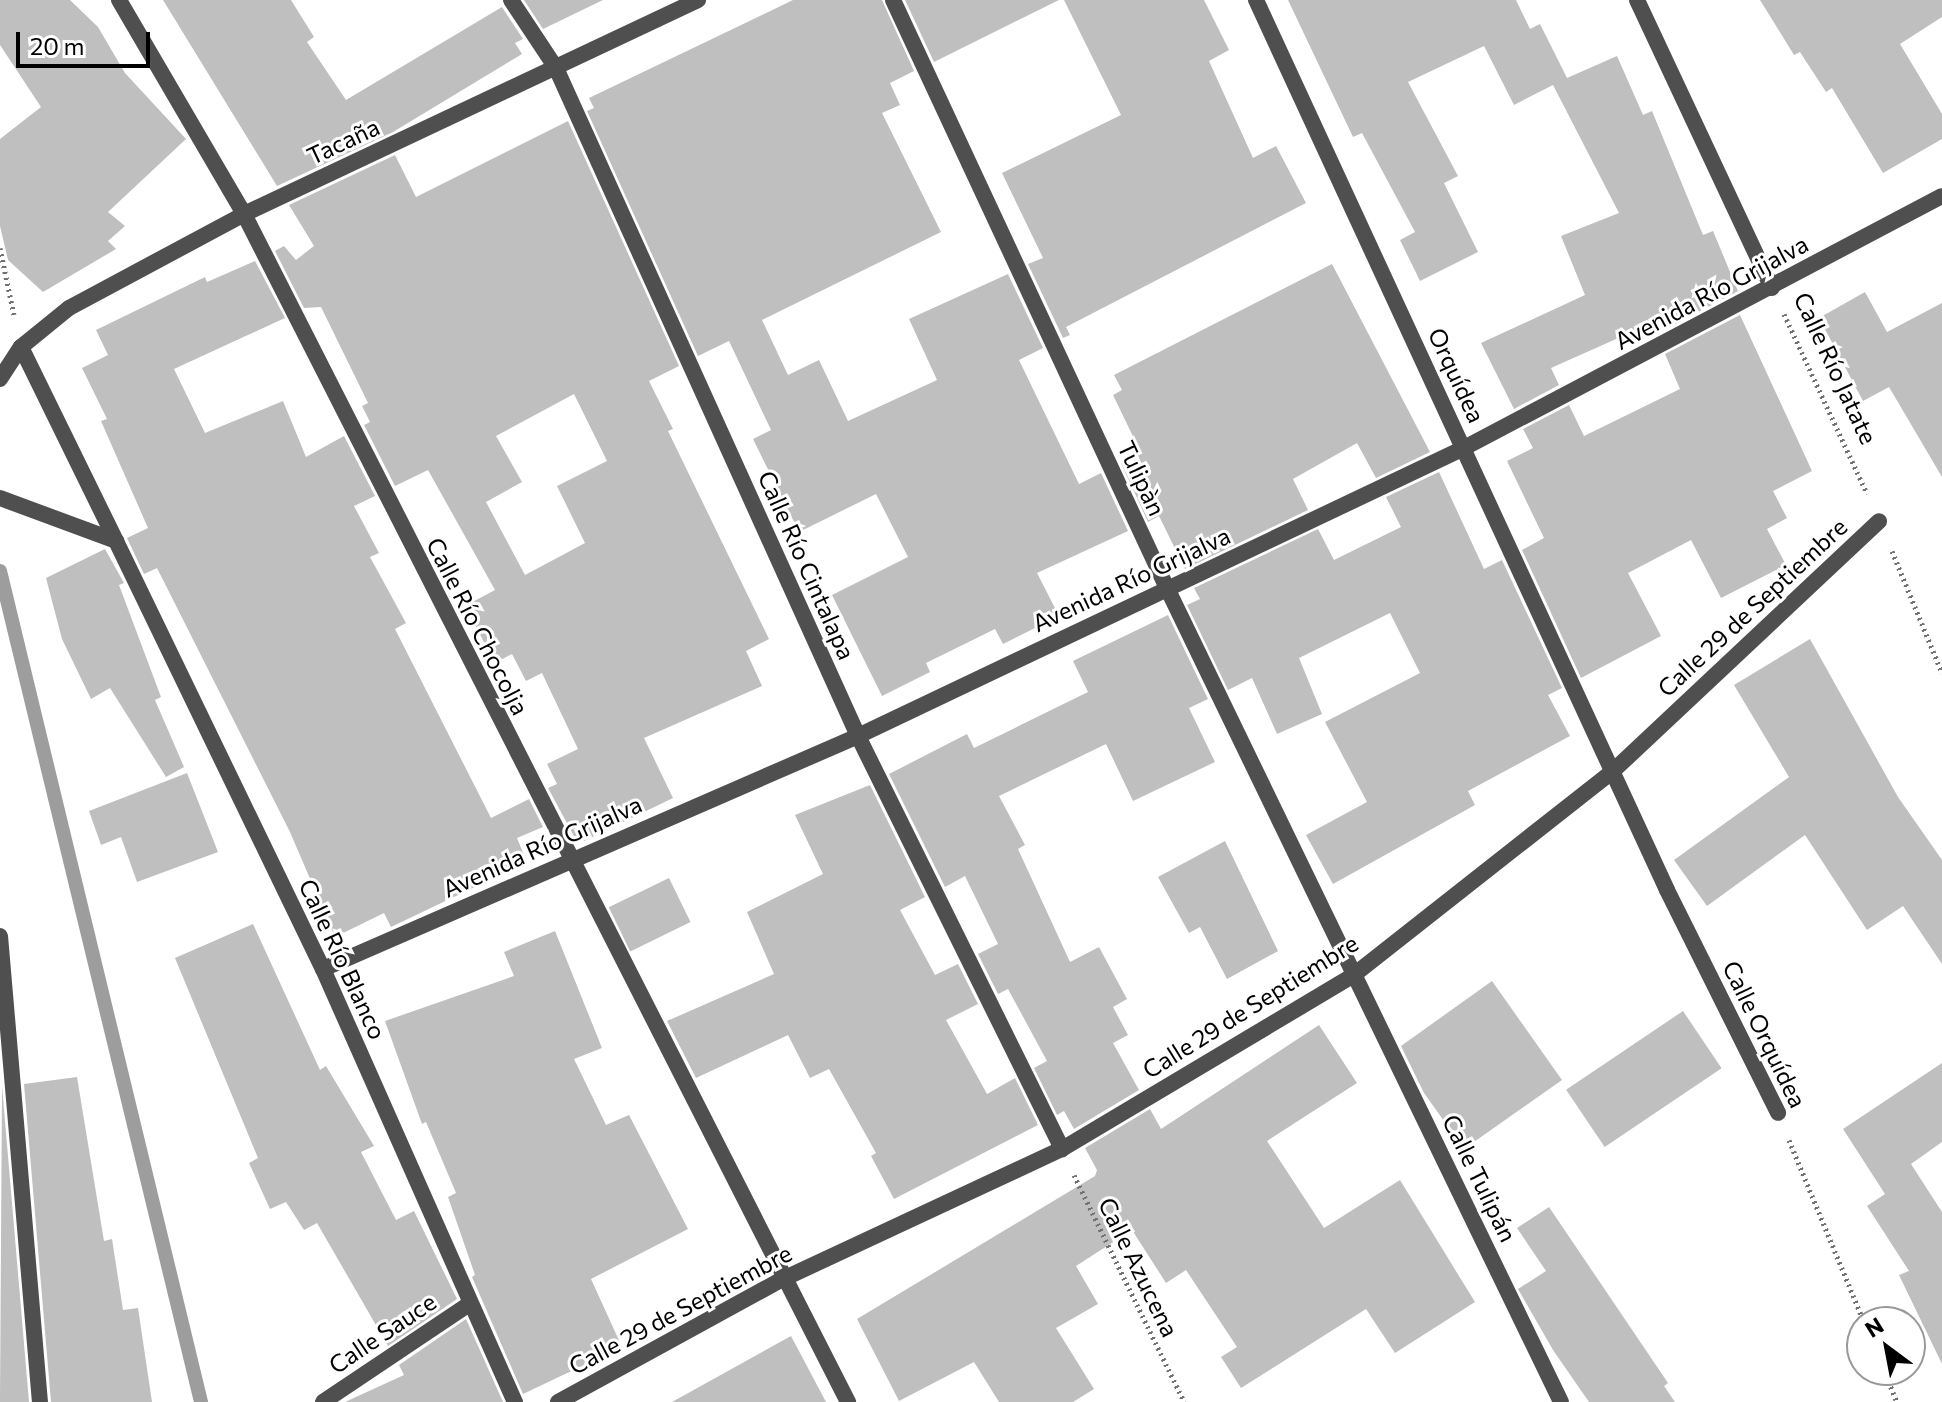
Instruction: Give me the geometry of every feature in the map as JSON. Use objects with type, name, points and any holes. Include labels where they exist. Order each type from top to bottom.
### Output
[{"type":"street","name":"Calle Río Chocolja","points":[[119,0],[244,214],[569,859],[848,1402]]},
{"type":"street","name":"Calle Río Cintalapa","points":[[511,0],[556,68],[858,736],[1062,1149]]},
{"type":"street","name":"Tacaña","points":[[0,379],[21,347],[69,308],[244,214],[698,0]]},
{"type":"street","name":"Tulipàn","points":[[893,0],[1167,588],[1355,974]]},
{"type":"street","name":"Orquídea","points":[[1256,0],[1613,771]]},
{"type":"street","name":"Calle Río Jatate","points":[[1637,0],[1772,288]]},
{"type":"street","name":"Avenida Río Grijalva","points":[[323,969],[569,859],[858,736],[1464,448],[1942,196]]},
{"type":"street","name":"Calle Río Blanco","points":[[21,347],[323,969],[468,1305],[515,1402]]},
{"type":"street","points":[[0,498],[116,541]]},
{"type":"street","name":"Calle 29 de Septiembre","points":[[558,1402],[783,1279],[1062,1149],[1355,974],[1613,771],[1879,521]]},
{"type":"street","name":"Calle Orquídea","points":[[1613,771],[1778,1113]]},
{"type":"street","points":[[0,936],[40,1402]]},
{"type":"street","name":"Calle Tulipán","points":[[1355,974],[1561,1402]]},
{"type":"street","name":"Calle Sauce","points":[[323,1402],[468,1305]]},
{"type":"path","points":[[0,248],[21,347]]},
{"type":"path","name":"Calle Río Jatate","points":[[1772,288],[1879,521],[1942,673]]},
{"type":"path","name":"Calle Orquídea","points":[[1778,1113],[1857,1306]]},
{"type":"path","name":"Calle Azucena","points":[[1062,1149],[1184,1402]]},
{"type":"building","points":[[0,0],[70,0],[98,27],[125,73],[186,139],[108,212],[125,226],[108,241],[116,249],[43,292],[8,260],[0,226],[0,139],[41,107],[0,45]]},
{"type":"building","points":[[163,0],[291,0],[314,37],[307,42],[346,100],[502,7],[523,39],[515,43],[522,54],[393,132],[277,186]]},
{"type":"building","points":[[524,0],[603,0],[543,29]]},
{"type":"building","points":[[793,0],[882,0],[914,71],[890,83],[900,105],[882,113],[941,232],[762,320],[788,375],[819,360],[848,421],[937,380],[909,319],[1008,274],[1043,348],[1019,360],[1079,484],[1101,473],[1128,531],[1037,573],[1059,616],[1003,644],[995,629],[926,663],[930,672],[882,696],[832,595],[908,557],[876,494],[799,532],[753,439],[771,430],[729,341],[698,356],[587,111],[594,108],[589,98]]},
{"type":"building","points":[[905,0],[1059,0],[934,62]]},
{"type":"building","points":[[1064,0],[1204,0],[1229,50],[1209,61],[1253,158],[1276,146],[1306,203],[1066,327],[1070,335],[1063,338],[1028,264],[1043,258],[1002,173],[1121,115]]},
{"type":"building","points":[[1288,0],[1516,0],[1530,29],[1540,24],[1567,78],[1617,56],[1643,115],[1652,111],[1703,235],[1713,231],[1738,291],[1657,334],[1652,323],[1551,368],[1559,385],[1514,409],[1481,343],[1585,295],[1561,236],[1619,213],[1553,85],[1514,105],[1484,46],[1408,82],[1458,176],[1444,183],[1478,252],[1420,281],[1400,240],[1415,232],[1362,133],[1353,137]]},
{"type":"building","points":[[1760,0],[1942,0],[1942,17],[1900,44],[1942,114],[1942,139],[1883,173],[1832,88],[1826,92],[1800,52],[1794,55]]},
{"type":"building","points":[[568,121],[679,366],[649,381],[673,429],[668,431],[769,639],[746,651],[762,686],[644,738],[673,798],[584,841],[581,835],[575,838],[548,788],[557,784],[547,764],[578,749],[542,673],[526,681],[512,654],[495,663],[465,606],[495,590],[428,470],[395,486],[364,425],[370,422],[362,406],[368,403],[321,307],[304,308],[275,251],[284,246],[296,260],[314,246],[289,205],[395,155],[416,197]],"holes":[[[574,394],[607,461],[557,486],[585,543],[525,575],[486,502],[522,482],[496,436]]]},
{"type":"building","points":[[255,261],[285,318],[174,369],[205,433],[283,401],[306,457],[344,436],[375,496],[354,506],[379,553],[370,557],[406,623],[395,629],[491,818],[529,799],[543,827],[517,838],[527,862],[391,927],[384,913],[335,937],[290,832],[157,568],[144,574],[127,538],[148,528],[101,421],[107,419],[82,368],[108,355],[96,330],[205,277],[207,282]]},
{"type":"building","points":[[1332,264],[1430,452],[1376,478],[1357,443],[1293,479],[1308,510],[1185,569],[1159,516],[1148,522],[1121,463],[1141,453],[1113,395],[1122,390],[1114,375]]},
{"type":"building","points":[[1865,292],[1887,332],[1942,303],[1942,477],[1889,387],[1863,401],[1819,318]]},
{"type":"building","points":[[1740,315],[1812,471],[1773,491],[1787,518],[1767,529],[1786,565],[1721,598],[1691,540],[1628,573],[1661,636],[1581,678],[1522,550],[1544,538],[1507,461],[1533,448],[1523,429],[1569,405],[1584,436],[1680,389],[1665,354]]},
{"type":"building","points":[[1439,472],[1484,569],[1502,560],[1562,688],[1548,695],[1570,736],[1468,791],[1475,805],[1333,884],[1306,835],[1367,802],[1325,722],[1420,673],[1390,613],[1299,658],[1322,714],[1277,734],[1252,678],[1228,690],[1187,605],[1200,599],[1194,588],[1318,529],[1334,560],[1401,527],[1386,497]]},
{"type":"building","points":[[105,549],[124,583],[119,585],[161,697],[155,700],[184,767],[166,777],[110,688],[91,699],[62,639],[46,578]]},
{"type":"building","points":[[1168,615],[1208,699],[1189,708],[1215,762],[1133,801],[1106,744],[999,796],[1025,845],[1018,849],[1070,962],[1099,947],[1127,999],[1113,1007],[1128,1035],[1113,1043],[1139,1090],[1074,1129],[1064,1111],[1057,1115],[1034,1068],[1047,1061],[1008,989],[998,994],[978,954],[998,944],[965,876],[945,887],[889,774],[967,734],[974,748],[1088,692],[1073,661]]},
{"type":"building","points":[[1810,639],[1898,797],[1942,860],[1942,964],[1903,906],[1867,930],[1805,835],[1707,906],[1674,860],[1789,777],[1734,685]]},
{"type":"building","points":[[187,773],[218,852],[137,882],[121,837],[101,845],[89,811]]},
{"type":"building","points":[[870,785],[925,897],[900,910],[935,975],[958,964],[978,1004],[946,1020],[987,1094],[1015,1078],[1038,1125],[894,1199],[871,1156],[876,1153],[829,1069],[810,1078],[788,1035],[696,1078],[667,1021],[774,974],[747,912],[823,874],[795,815]]},
{"type":"building","points":[[1225,841],[1278,951],[1227,979],[1200,927],[1189,933],[1158,877]]},
{"type":"building","points":[[669,878],[690,922],[630,951],[609,907]]},
{"type":"building","points":[[253,924],[320,1070],[326,1066],[374,1146],[361,1152],[396,1220],[414,1211],[457,1299],[388,1346],[317,1223],[304,1230],[286,1202],[270,1209],[249,1163],[258,1158],[175,958]]},
{"type":"building","points":[[555,931],[602,1048],[574,1059],[606,1125],[629,1115],[688,1229],[591,1279],[622,1347],[523,1394],[472,1277],[475,1275],[448,1197],[456,1193],[426,1122],[422,1124],[385,1021],[514,976],[504,952]]},
{"type":"building","points":[[1492,981],[1562,1080],[1464,1149],[1424,1093],[1401,1046]]},
{"type":"building","points":[[1683,1011],[1722,1068],[1605,1147],[1566,1090]]},
{"type":"building","points":[[1319,1025],[1357,1083],[1267,1141],[1324,1228],[1400,1180],[1475,1302],[1395,1353],[1366,1309],[1241,1388],[1221,1357],[1237,1347],[1186,1270],[1166,1283],[1132,1230],[1076,1266],[1098,1304],[1056,1328],[1094,1389],[1073,1402],[999,1402],[974,1362],[899,1401],[857,1319],[1095,1176],[1097,1170],[1085,1148],[1150,1109],[1161,1129]]},
{"type":"building","points":[[1942,1063],[1942,1142],[1911,1164],[1942,1212],[1942,1364],[1926,1331],[1926,1306],[1914,1306],[1899,1275],[1909,1271],[1867,1206],[1885,1194],[1843,1129]]},
{"type":"building","points":[[77,1077],[104,1241],[112,1239],[123,1310],[138,1308],[152,1402],[51,1402],[24,1084]]},
{"type":"building","points":[[2,1086],[29,1402],[0,1402]]},
{"type":"building","points":[[1549,1207],[1668,1383],[1664,1386],[1675,1402],[1589,1402],[1553,1350],[1518,1289],[1546,1271],[1517,1228]]},
{"type":"building","points":[[466,1319],[503,1402],[345,1402],[404,1375],[399,1365]]},
{"type":"building","points":[[791,1336],[826,1402],[672,1402]]},
{"type":"waterway","points":[[0,571],[201,1402]]}]
